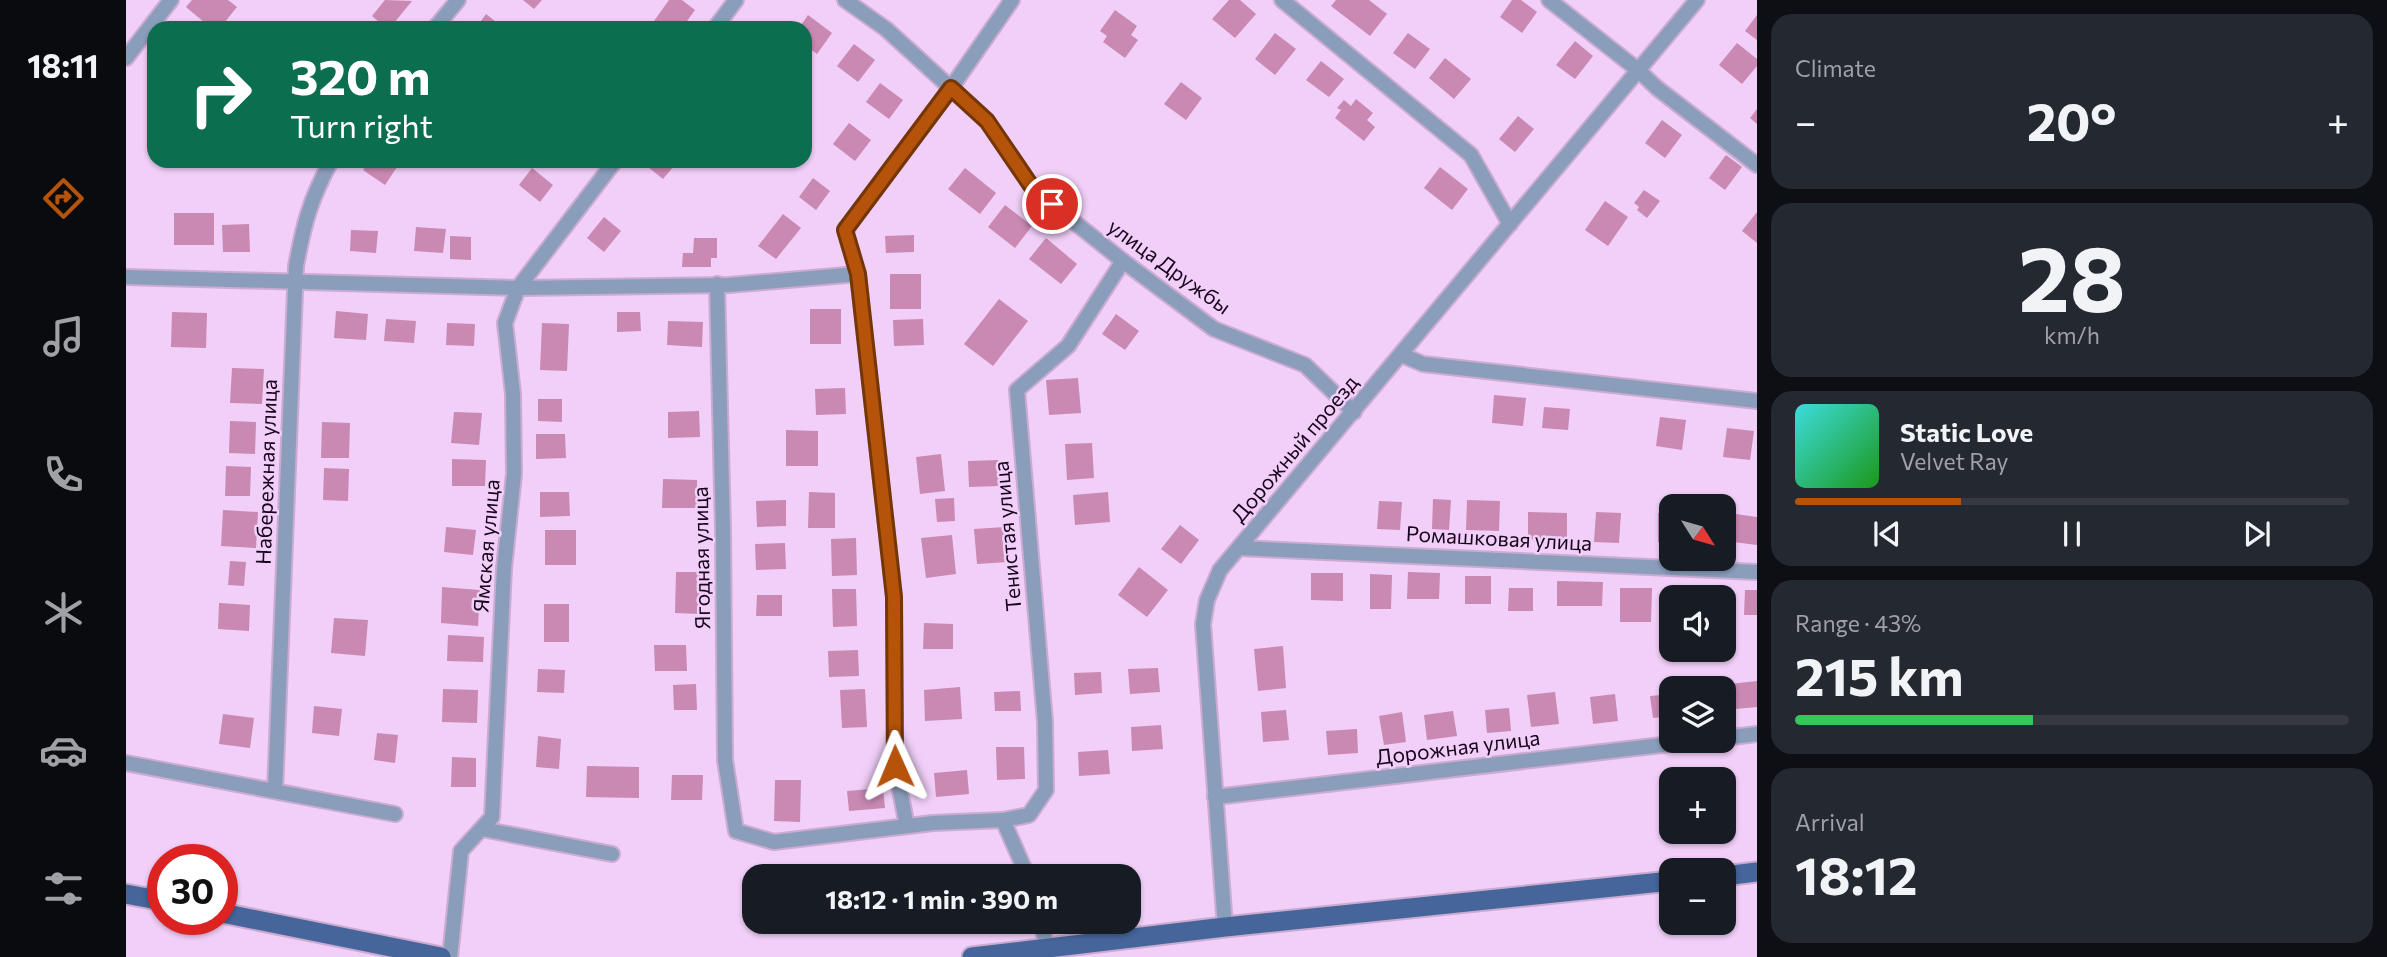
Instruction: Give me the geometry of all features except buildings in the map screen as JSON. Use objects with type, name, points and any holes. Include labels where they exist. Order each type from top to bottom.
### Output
[{"type":"main road","points":[[1736,875],[1757,872]]},
{"type":"main road","points":[[972,957],[1225,927],[1659,882]]},
{"type":"main road","points":[[126,894],[147,898]]},
{"type":"main road","points":[[238,916],[441,957]]},
{"type":"street","points":[[155,21],[172,0]]},
{"type":"street","points":[[440,21],[457,0]]},
{"type":"street","points":[[720,21],[736,0]]},
{"type":"street","name":"улица Дружбы","points":[[845,0],[886,29],[987,121],[1034,190],[1214,329],[1306,365],[1354,412]]},
{"type":"street","points":[[1012,0],[951,88],[845,230],[858,274],[894,597],[895,766],[907,826],[933,822],[1003,820],[1022,864]]},
{"type":"street","points":[[1282,0],[1471,155],[1510,224]]},
{"type":"street","points":[[1549,0],[1757,165]]},
{"type":"street","name":"Дорожный проезд","points":[[1225,927],[1203,624],[1207,600],[1220,570],[1697,0]]},
{"type":"street","points":[[126,58],[147,32]]},
{"type":"street","name":"Набережная улица","points":[[275,791],[295,280],[306,215],[327,168]]},
{"type":"street","name":"Ямская улица","points":[[450,957],[461,852],[492,817],[504,568],[514,474],[513,394],[505,323],[518,288],[610,168]]},
{"type":"street","name":"Тенистая улица","points":[[1003,820],[1029,815],[1046,790],[1045,722],[1017,390],[1068,346],[1123,261]]},
{"type":"street","points":[[126,277],[518,288],[718,285],[858,274]]},
{"type":"street","name":"Ягодная улица","points":[[718,285],[725,760],[736,831],[774,842],[907,826]]},
{"type":"street","points":[[1402,355],[1423,363],[1757,401]]},
{"type":"street","name":"Ромашковая улица","points":[[1239,548],[1757,572]]},
{"type":"street","points":[[1736,737],[1757,734]]},
{"type":"street","name":"Дорожная улица","points":[[1216,797],[1659,745]]},
{"type":"street","points":[[126,763],[395,814]]},
{"type":"street","points":[[482,829],[612,854]]},
{"type":"street","points":[[1044,934],[1047,948]]},
{"type":"route","points":[[895,766],[894,597],[858,274],[845,230],[951,88],[987,121],[1034,190],[1052,204]]}]
